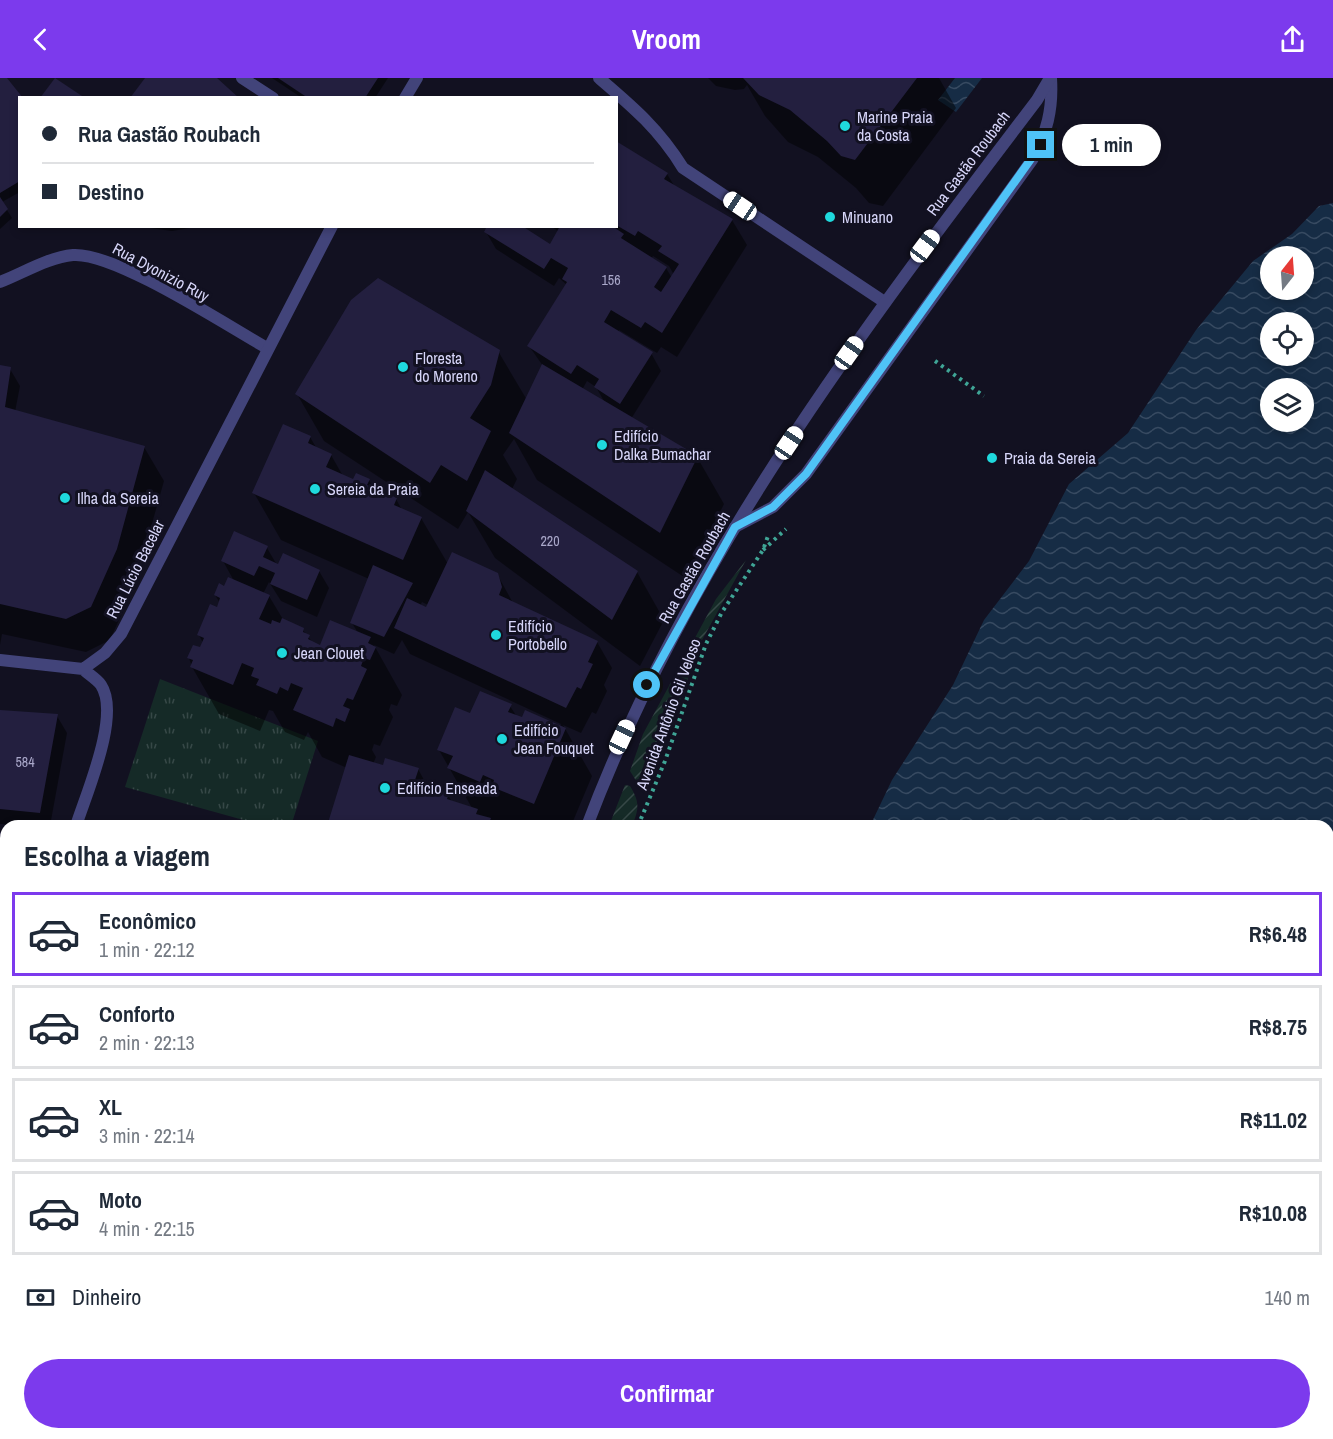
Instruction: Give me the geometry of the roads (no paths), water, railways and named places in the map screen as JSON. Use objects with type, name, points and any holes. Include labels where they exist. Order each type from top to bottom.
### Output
[{"type":"street","points":[[242,78],[270,96]]},
{"type":"street","points":[[406,96],[417,78]]},
{"type":"street","points":[[599,78],[641,113],[665,138],[683,168],[884,301]]},
{"type":"street","points":[[735,527],[773,507],[806,474],[1032,160],[1047,129],[1052,94],[1051,78]]},
{"type":"street","name":"Rua Gastão Roubach","points":[[589,820],[614,755],[647,685],[735,527],[884,301],[1051,78]]},
{"type":"street","name":"Rua Lúcio Bacelar","points":[[83,669],[105,653],[121,634],[331,228]]},
{"type":"street","name":"Rua Dyonizio Ruy","points":[[0,282],[65,257],[89,256],[107,260],[267,348]]},
{"type":"street","points":[[0,660],[83,669],[101,685],[107,703],[106,726],[77,820]]},
{"type":"water","points":[[955,78],[982,78],[956,112],[938,100]]},
{"type":"water","points":[[1333,203],[1333,820],[873,820],[892,780],[953,685],[984,620],[1029,561],[1069,484],[1128,433],[1196,330],[1253,261],[1260,256],[1260,300],[1314,300],[1314,246],[1275,246],[1292,234],[1319,206]]},
{"type":"place","name":"Marine Praia da Costa","points":[[845,126]]},
{"type":"place","name":"Minuano","points":[[830,217]]},
{"type":"place","name":"Floresta do Moreno","points":[[403,367]]},
{"type":"place","name":"Edifício Dalka Bumachar","points":[[602,445]]},
{"type":"place","name":"Praia da Sereia","points":[[992,458]]},
{"type":"place","name":"Sereia da Praia","points":[[315,489]]},
{"type":"place","name":"Ilha da Sereia","points":[[65,498]]},
{"type":"place","name":"Edifício Portobello","points":[[496,635]]},
{"type":"place","name":"Jean Clouet","points":[[282,653]]},
{"type":"place","name":"Edifício Jean Fouquet","points":[[502,739]]},
{"type":"place","name":"Edifício Enseada","points":[[385,788]]}]
